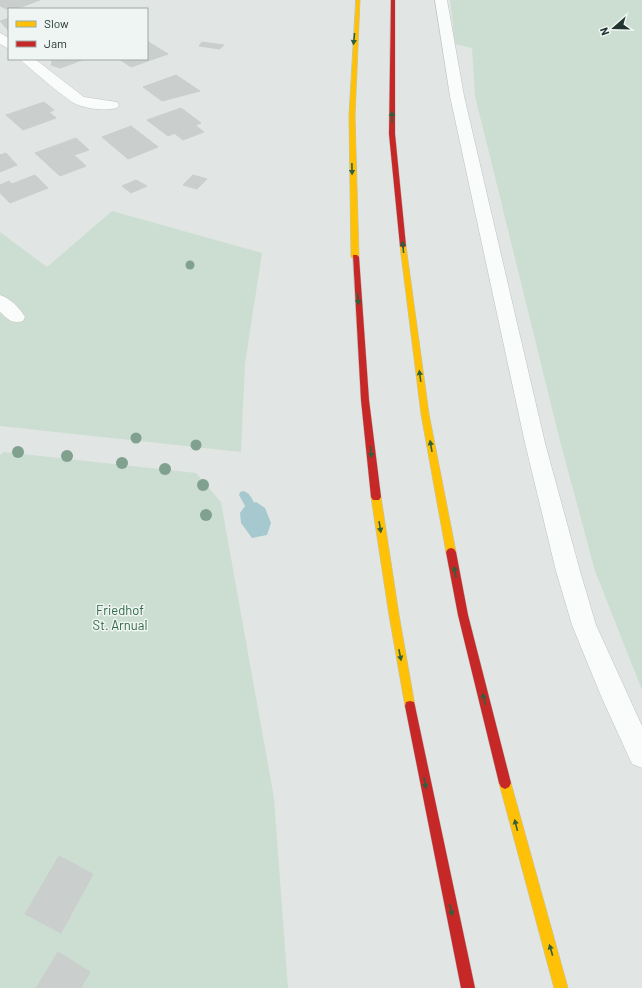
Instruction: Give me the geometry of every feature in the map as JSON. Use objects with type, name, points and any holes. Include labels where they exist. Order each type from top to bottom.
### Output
[{"type":"highway","points":[[358,0],[353,51],[351,100],[353,198],[357,284],[374,488],[398,640],[439,858],[468,988]]},
{"type":"highway","points":[[393,0],[393,142],[406,282],[425,414],[463,615],[518,835],[561,988]]},
{"type":"street","points":[[441,0],[459,103],[535,443],[568,571],[584,625],[614,696],[642,755]]},
{"type":"street","points":[[0,38],[8,44]]},
{"type":"street","points":[[28,60],[79,100],[96,104],[112,104]]},
{"type":"street","points":[[0,301],[16,317]]},
{"type":"green space","points":[[450,0],[642,0],[642,690],[595,571],[560,441],[475,96],[472,48],[455,44]]},
{"type":"green space","points":[[112,211],[262,253],[245,364],[241,452],[0,426],[0,232],[47,267]]},
{"type":"green space","name":"Friedhof St. Arnual","points":[[4,452],[196,473],[221,502],[274,798],[288,988],[0,988],[0,455]]},
{"type":"water","points":[[256,502],[265,508],[271,523],[267,535],[252,538],[241,523],[240,513],[245,506]]},
{"type":"building","points":[[0,0],[40,0],[16,8],[8,8],[8,10],[0,6]]},
{"type":"building","points":[[8,18],[8,30],[0,21]]},
{"type":"building","points":[[148,42],[168,54],[131,67],[120,60],[148,60]]},
{"type":"building","points":[[202,42],[224,45],[220,49],[199,46]]},
{"type":"building","points":[[50,60],[82,60],[60,68],[51,65],[52,62]]},
{"type":"building","points":[[176,75],[200,91],[162,101],[143,87]]},
{"type":"building","points":[[44,102],[54,110],[49,112],[56,118],[23,130],[6,115]]},
{"type":"building","points":[[181,108],[201,123],[168,136],[147,120]]},
{"type":"building","points":[[195,125],[204,132],[183,140],[174,133]]},
{"type":"building","points":[[131,126],[158,147],[128,159],[102,137]]},
{"type":"building","points":[[76,138],[89,150],[74,155],[86,166],[60,176],[35,153]]},
{"type":"building","points":[[6,153],[17,165],[0,172],[0,155]]},
{"type":"building","points":[[35,175],[48,188],[10,203],[0,193],[0,185],[9,181],[12,184]]},
{"type":"building","points":[[193,175],[207,179],[197,189],[183,185]]},
{"type":"building","points":[[136,180],[147,186],[131,193],[122,186]]},
{"type":"building","points":[[59,856],[93,874],[61,933],[25,914]]},
{"type":"building","points":[[58,952],[90,972],[81,988],[36,988]]},
{"type":"waterway","points":[[244,495],[249,503]]},
{"type":"traffic: slow","points":[[355,257],[352,116],[358,0]]},
{"type":"traffic: slow","points":[[403,246],[425,414],[451,552]]},
{"type":"traffic: slow","points":[[376,497],[410,706]]},
{"type":"traffic: slow","points":[[505,783],[561,988]]},
{"type":"traffic: jam","points":[[393,0],[392,134],[403,246]]},
{"type":"traffic: jam","points":[[355,257],[365,400],[376,497]]},
{"type":"traffic: jam","points":[[451,552],[463,615],[505,783]]},
{"type":"traffic: jam","points":[[410,706],[468,988]]}]
